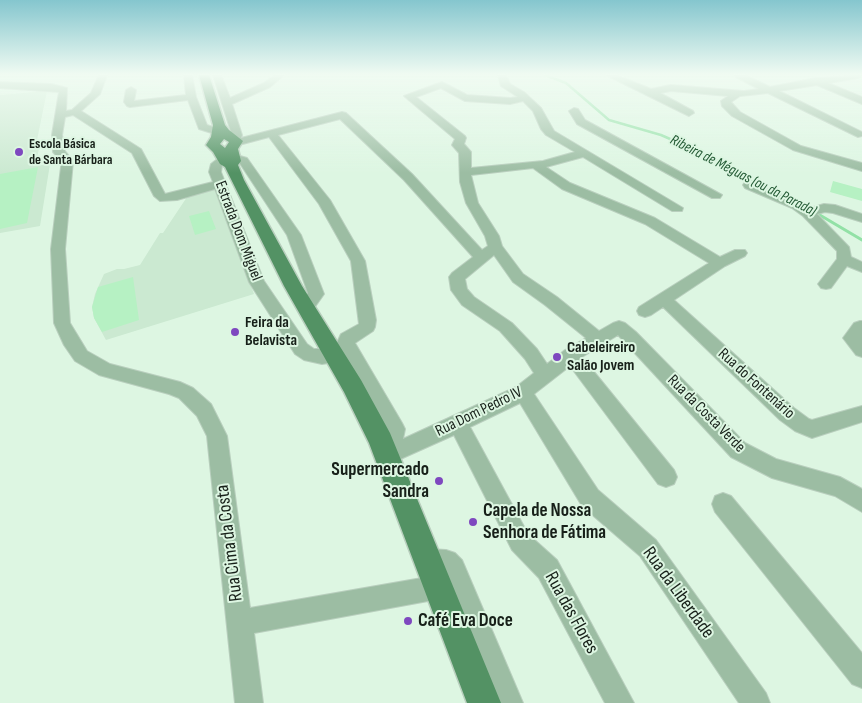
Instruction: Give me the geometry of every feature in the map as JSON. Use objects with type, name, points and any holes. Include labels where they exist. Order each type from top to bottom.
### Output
[{"type":"main road","name":"Estrada Dom Miguel","points":[[216,108],[244,194],[306,307],[353,387],[384,448],[484,703]]},
{"type":"street","points":[[67,108],[68,114]]},
{"type":"street","points":[[68,114],[78,108]]},
{"type":"street","name":"Estrada Dom Miguel","points":[[195,108],[203,127],[229,143],[243,160],[294,235],[316,294],[312,302],[306,307]]},
{"type":"street","name":"Estrada Dom Miguel","points":[[227,108],[229,143],[215,168],[257,282],[297,344],[310,355],[322,357],[335,356]]},
{"type":"street","points":[[424,108],[461,138],[458,145],[465,152],[466,182],[472,203],[492,236],[495,247],[518,278],[551,300],[598,339]]},
{"type":"street","points":[[535,108],[550,133],[677,208]]},
{"type":"street","points":[[679,108],[689,113]]},
{"type":"street","points":[[729,108],[736,114],[797,148],[862,168]]},
{"type":"street","points":[[806,108],[858,134]]},
{"type":"street","points":[[574,111],[581,122],[716,195]]},
{"type":"street","points":[[68,114],[137,151],[160,196],[171,198],[220,184]]},
{"type":"street","name":"Rua Cima da Costa","points":[[68,114],[57,135],[60,152],[67,160],[58,249],[62,323],[70,340],[82,356],[92,364],[105,370],[173,387],[186,393],[204,410],[217,436],[249,703]]},
{"type":"street","points":[[229,143],[272,134],[342,115],[408,177],[481,257]]},
{"type":"street","points":[[272,134],[325,203],[358,261],[368,320],[367,327],[347,339],[346,343],[395,429],[394,434],[384,448]]},
{"type":"street","points":[[465,172],[536,165],[565,160],[584,153]]},
{"type":"street","points":[[623,175],[653,161]]},
{"type":"street","points":[[536,165],[566,186],[650,221],[720,263]]},
{"type":"street","points":[[749,185],[812,212],[844,250],[844,260],[826,284]]},
{"type":"street","points":[[812,212],[824,208],[835,209],[862,218]]},
{"type":"street","points":[[495,247],[457,277],[459,290],[468,301],[506,327],[531,354],[545,375]]},
{"type":"street","points":[[645,311],[720,263],[740,254]]},
{"type":"street","points":[[844,260],[862,267]]},
{"type":"street","name":"Rua do Fontenário","points":[[664,299],[787,414],[802,425],[812,429],[862,414]]},
{"type":"street","name":"Rua Dom Pedro IV","points":[[384,448],[458,423],[523,392],[571,356],[619,327]]},
{"type":"street","name":"Rua da Costa Verde","points":[[619,327],[630,336],[738,450],[772,468],[840,487],[862,501]]},
{"type":"street","points":[[860,327],[852,338],[862,350]]},
{"type":"street","points":[[571,356],[666,477]]},
{"type":"street","name":"Rua da Liberdade","points":[[523,392],[590,498],[648,548],[756,703]]},
{"type":"street","name":"Rua das Flores","points":[[458,423],[520,542],[548,569],[620,703]]},
{"type":"street","points":[[723,504],[862,674]]},
{"type":"street","points":[[429,562],[446,562],[453,569],[509,703]]},
{"type":"street","points":[[240,623],[439,588]]},
{"type":"shaded area","name":"Escola Básica de Santa Bárbara","points":[[0,108],[44,108],[37,140],[41,140],[35,166],[50,164],[40,226],[0,233]]},
{"type":"shaded area","points":[[214,189],[254,294],[106,340],[94,318],[92,307],[95,294],[104,274],[117,269],[140,265],[160,233],[163,233],[187,197]]},
{"type":"green space","points":[[38,167],[27,223],[0,229],[0,174]]},
{"type":"green space","points":[[833,181],[862,189],[862,201],[830,192]]},
{"type":"green space","points":[[209,211],[216,229],[195,235],[189,216]]},
{"type":"green space","points":[[133,277],[139,320],[102,332],[94,318],[92,307],[98,287]]},
{"type":"waterway","name":"Ribeira de Méguas (ou da Parada)","points":[[595,108],[609,120],[661,135],[693,149]]},
{"type":"waterway","name":"Ribeira de Méguas (ou da Parada)","points":[[690,148],[718,161],[742,178],[754,183]]},
{"type":"waterway","name":"Ribeira de Méguas (ou da Parada)","points":[[813,211],[862,240]]},
{"type":"place","name":"Escola Básica de Santa Bárbara","points":[[19,152]]},
{"type":"place","name":"Feira da Belavista","points":[[235,332]]},
{"type":"place","name":"Cabeleireiro Salão Jovem","points":[[557,357]]},
{"type":"place","name":"Supermercado Sandra","points":[[439,481]]},
{"type":"place","name":"Capela de Nossa Senhora de Fátima","points":[[473,522]]},
{"type":"place","name":"Café Eva Doce","points":[[408,621]]}]
